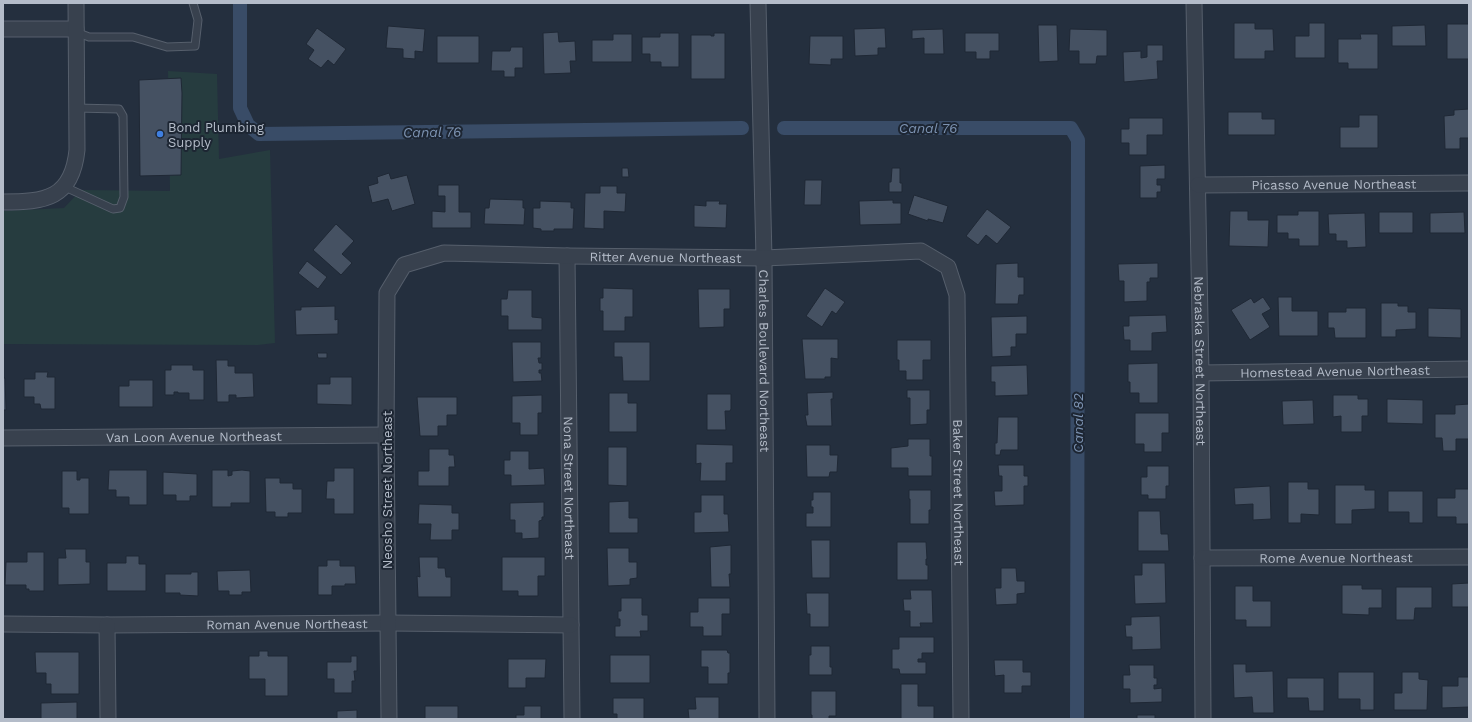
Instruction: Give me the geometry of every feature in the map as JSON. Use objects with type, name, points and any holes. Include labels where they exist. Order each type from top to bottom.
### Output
[{"type":"street","points":[[3,202],[29,202],[42,199],[63,188],[75,164],[77,150],[76,3]]},
{"type":"street","name":"Charles Boulevard Northeast","points":[[758,3],[764,258],[767,719]]},
{"type":"street","name":"Nebraska Street Northeast","points":[[1194,3],[1201,372],[1203,719]]},
{"type":"street","points":[[3,29],[76,30]]},
{"type":"street","name":"Picasso Avenue Northeast","points":[[1198,184],[1469,183]]},
{"type":"street","name":"Ritter Avenue Northeast","points":[[404,265],[444,253],[764,258],[922,251],[948,267]]},
{"type":"street","name":"Nona Street Northeast","points":[[567,256],[572,719]]},
{"type":"street","name":"Neosho Street Northeast","points":[[389,719],[386,435],[387,293],[404,265]]},
{"type":"street","name":"Baker Street Northeast","points":[[948,267],[957,295],[961,719]]},
{"type":"street","name":"Homestead Avenue Northeast","points":[[1201,372],[1469,369]]},
{"type":"street","name":"Van Loon Avenue Northeast","points":[[3,438],[386,435]]},
{"type":"street","name":"Rome Avenue Northeast","points":[[1202,558],[1469,558]]},
{"type":"street","name":"Roman Avenue Northeast","points":[[3,624],[106,625],[388,623],[571,625]]},
{"type":"street","points":[[106,625],[108,719]]},
{"type":"lane","points":[[76,30],[89,37],[134,37],[168,47],[195,46],[198,20],[193,3]]},
{"type":"lane","points":[[63,188],[113,209],[120,208],[124,197],[123,116],[119,109],[76,108]]},
{"type":"green space","points":[[168,71],[217,74],[219,159],[270,150],[275,343],[258,345],[3,344],[3,211],[64,208],[81,190],[170,191]]},
{"type":"building","points":[[1234,23],[1255,23],[1255,29],[1273,29],[1274,51],[1265,51],[1265,59],[1234,59]]},
{"type":"building","points":[[1309,23],[1325,23],[1325,58],[1295,58],[1295,36],[1309,36]]},
{"type":"building","points":[[1447,24],[1469,24],[1469,59],[1447,59]]},
{"type":"building","points":[[1038,25],[1057,25],[1058,61],[1039,62]]},
{"type":"building","points":[[1425,25],[1426,46],[1392,46],[1392,26]]},
{"type":"building","points":[[388,26],[425,29],[423,52],[415,51],[415,59],[403,58],[403,49],[386,48]]},
{"type":"building","points":[[317,28],[346,49],[334,65],[328,60],[321,68],[308,59],[314,50],[306,44]]},
{"type":"building","points":[[885,28],[886,48],[878,48],[878,55],[855,56],[854,29]]},
{"type":"building","points":[[943,29],[944,54],[924,54],[924,38],[912,39],[912,30]]},
{"type":"building","points":[[1070,29],[1107,30],[1107,56],[1097,56],[1096,64],[1079,64],[1079,51],[1069,51]]},
{"type":"building","points":[[558,32],[559,42],[575,41],[576,61],[570,61],[571,73],[544,74],[543,33]]},
{"type":"building","points":[[660,33],[679,33],[679,67],[661,67],[661,62],[650,62],[650,54],[642,54],[642,37],[660,37]]},
{"type":"building","points":[[714,33],[725,33],[725,79],[691,79],[691,35],[714,36]]},
{"type":"building","points":[[965,33],[999,33],[999,51],[990,51],[990,59],[976,59],[976,52],[965,52]]},
{"type":"building","points":[[613,34],[632,34],[632,62],[592,62],[592,40],[613,40]]},
{"type":"building","points":[[1360,34],[1378,34],[1378,69],[1348,69],[1348,63],[1338,63],[1338,39],[1361,39]]},
{"type":"building","points":[[437,36],[479,36],[479,63],[437,63]]},
{"type":"building","points":[[810,36],[843,36],[843,59],[831,59],[831,65],[809,64]]},
{"type":"building","points":[[1147,45],[1163,45],[1163,61],[1157,61],[1158,79],[1124,82],[1123,52],[1141,51],[1141,58],[1147,57]]},
{"type":"building","points":[[511,47],[523,47],[523,68],[515,68],[515,77],[504,77],[504,71],[491,71],[492,51],[510,51]]},
{"type":"building","name":"Bond Plumbing Supply","points":[[181,78],[181,175],[140,176],[139,80]]},
{"type":"building","points":[[1469,109],[1469,138],[1460,138],[1460,149],[1445,149],[1444,116],[1454,115],[1454,110]]},
{"type":"building","points":[[1228,112],[1262,112],[1262,119],[1275,119],[1275,135],[1228,135]]},
{"type":"building","points":[[1359,115],[1378,115],[1378,148],[1340,148],[1340,127],[1359,127]]},
{"type":"building","points":[[1129,118],[1163,118],[1163,135],[1147,135],[1147,155],[1129,155],[1129,143],[1121,143],[1121,129],[1129,129]]},
{"type":"building","points":[[1165,165],[1165,179],[1157,179],[1157,185],[1161,185],[1161,192],[1157,192],[1157,198],[1140,198],[1140,166]]},
{"type":"building","points":[[622,168],[628,168],[629,177],[622,177]]},
{"type":"building","points":[[892,168],[900,168],[900,183],[902,183],[902,192],[889,192],[889,182],[891,182]]},
{"type":"building","points":[[389,173],[391,179],[407,175],[415,204],[392,211],[388,199],[372,203],[368,186],[378,183],[377,177]]},
{"type":"building","points":[[805,180],[822,180],[821,205],[804,205]]},
{"type":"building","points":[[438,185],[459,185],[459,212],[471,212],[471,228],[432,228],[432,211],[445,212],[445,196],[438,196]]},
{"type":"building","points":[[600,186],[617,186],[617,193],[626,193],[625,212],[604,211],[604,229],[584,228],[585,193],[600,193]]},
{"type":"building","points":[[914,195],[948,206],[943,223],[928,219],[928,221],[908,214]]},
{"type":"building","points":[[490,199],[523,200],[523,208],[525,208],[524,225],[484,224],[485,208],[489,208]]},
{"type":"building","points":[[893,200],[893,203],[901,203],[901,224],[860,225],[859,201]]},
{"type":"building","points":[[540,201],[571,202],[571,208],[574,208],[573,229],[541,231],[541,229],[533,228],[533,208],[540,208]]},
{"type":"building","points":[[706,201],[720,201],[719,204],[727,204],[726,228],[694,227],[694,205],[706,206]]},
{"type":"building","points":[[987,209],[1011,227],[997,244],[986,235],[978,245],[966,236]]},
{"type":"building","points":[[1230,211],[1248,211],[1248,220],[1269,220],[1268,247],[1229,246]]},
{"type":"building","points":[[1298,211],[1319,211],[1319,246],[1299,246],[1299,239],[1288,239],[1288,233],[1277,233],[1277,215],[1298,215]]},
{"type":"building","points":[[1379,212],[1413,212],[1413,233],[1379,233]]},
{"type":"building","points":[[1464,212],[1465,233],[1430,233],[1430,213]]},
{"type":"building","points":[[1365,213],[1366,247],[1347,248],[1347,241],[1336,241],[1336,234],[1329,234],[1328,214]]},
{"type":"building","points":[[336,224],[354,241],[342,254],[352,263],[341,275],[313,250]]},
{"type":"building","points":[[307,261],[327,277],[318,289],[298,273]]},
{"type":"building","points":[[1018,263],[1018,277],[1024,277],[1024,295],[1019,295],[1018,304],[995,304],[996,264]]},
{"type":"building","points":[[1158,263],[1158,278],[1150,278],[1150,282],[1147,282],[1147,301],[1124,302],[1124,281],[1119,281],[1118,264]]},
{"type":"building","points":[[603,288],[633,289],[633,317],[625,317],[625,331],[603,331],[603,311],[600,311],[600,298],[603,298]]},
{"type":"building","points":[[825,288],[845,302],[836,314],[832,311],[822,327],[806,316]]},
{"type":"building","points":[[698,289],[730,289],[730,309],[724,309],[724,327],[699,328]]},
{"type":"building","points":[[508,290],[532,290],[532,317],[542,318],[542,330],[508,330],[508,316],[501,316],[501,299],[507,299]]},
{"type":"building","points":[[1263,297],[1271,309],[1262,314],[1270,327],[1250,340],[1231,310],[1251,298],[1254,303]]},
{"type":"building","points":[[1278,297],[1292,297],[1292,311],[1318,311],[1318,336],[1279,336]]},
{"type":"building","points":[[1381,303],[1398,303],[1398,306],[1408,306],[1408,312],[1416,312],[1416,329],[1396,330],[1396,337],[1381,337]]},
{"type":"building","points":[[335,306],[335,320],[338,319],[338,334],[296,335],[295,310],[301,310],[301,307]]},
{"type":"building","points":[[1346,308],[1366,308],[1366,338],[1335,338],[1334,328],[1328,328],[1328,312],[1346,312]]},
{"type":"building","points":[[1428,308],[1461,309],[1461,338],[1428,337]]},
{"type":"building","points":[[1166,315],[1167,332],[1152,333],[1152,351],[1130,351],[1130,340],[1124,340],[1123,326],[1129,326],[1129,316]]},
{"type":"building","points":[[1027,316],[1027,334],[1016,334],[1016,347],[1011,347],[1011,356],[992,357],[991,317]]},
{"type":"building","points":[[802,339],[838,339],[838,359],[831,358],[831,377],[825,377],[825,379],[805,379]]},
{"type":"building","points":[[897,340],[931,340],[931,360],[923,360],[923,380],[906,380],[906,371],[899,371],[899,360],[897,360]]},
{"type":"building","points":[[512,342],[541,342],[541,358],[538,358],[539,363],[542,363],[542,370],[539,370],[539,373],[541,373],[542,381],[513,382]]},
{"type":"building","points":[[614,342],[650,342],[650,381],[623,381],[622,357],[614,357]]},
{"type":"building","points":[[317,353],[327,353],[327,358],[318,358]]},
{"type":"building","points":[[216,360],[228,360],[228,366],[235,366],[235,373],[253,373],[254,397],[236,398],[236,395],[229,395],[229,402],[217,402]]},
{"type":"building","points":[[1158,363],[1158,403],[1139,403],[1139,393],[1130,393],[1130,382],[1128,382],[1128,364]]},
{"type":"building","points":[[171,365],[193,365],[193,370],[204,370],[204,400],[189,400],[189,393],[174,392],[174,395],[165,395],[165,370],[171,370]]},
{"type":"building","points":[[1027,365],[1028,395],[995,396],[995,382],[991,382],[991,366]]},
{"type":"building","points":[[35,372],[48,372],[47,377],[55,377],[55,409],[41,409],[40,404],[34,404],[34,397],[24,397],[24,379],[35,379]]},
{"type":"building","points":[[330,377],[352,377],[352,405],[317,404],[317,384],[330,384]]},
{"type":"building","points":[[3,378],[5,378],[6,410],[3,410]]},
{"type":"building","points":[[129,380],[153,380],[153,407],[119,407],[119,386],[129,386]]},
{"type":"building","points":[[907,390],[930,390],[930,410],[927,410],[927,424],[910,425],[910,398],[907,398]]},
{"type":"building","points":[[833,392],[833,399],[831,399],[832,426],[807,426],[805,415],[808,415],[807,393]]},
{"type":"building","points":[[609,393],[628,393],[628,403],[637,403],[637,432],[609,432]]},
{"type":"building","points":[[707,394],[731,394],[731,409],[730,411],[725,411],[726,430],[707,430]]},
{"type":"building","points":[[542,395],[542,413],[538,413],[538,435],[520,435],[520,423],[512,423],[512,396]]},
{"type":"building","points":[[1333,395],[1358,395],[1358,399],[1368,399],[1368,416],[1362,416],[1362,432],[1341,432],[1341,416],[1333,417]]},
{"type":"building","points":[[417,397],[457,397],[457,415],[447,415],[447,426],[438,426],[438,436],[420,436]]},
{"type":"building","points":[[1387,399],[1423,400],[1423,424],[1387,423]]},
{"type":"building","points":[[1313,400],[1314,424],[1283,425],[1282,401]]},
{"type":"building","points":[[1469,404],[1469,439],[1456,439],[1456,451],[1443,451],[1442,438],[1435,438],[1435,414],[1455,414],[1455,405]]},
{"type":"building","points":[[1135,413],[1169,413],[1169,433],[1162,433],[1162,452],[1144,452],[1144,444],[1135,444]]},
{"type":"building","points":[[998,417],[1018,417],[1018,450],[1001,450],[1000,455],[995,455]]},
{"type":"building","points":[[908,439],[930,439],[932,476],[908,476],[908,468],[891,468],[891,448],[908,446]]},
{"type":"building","points":[[696,444],[733,445],[733,463],[726,463],[726,481],[700,481],[701,463],[696,464]]},
{"type":"building","points":[[806,445],[830,445],[830,455],[838,455],[837,472],[830,472],[829,477],[807,477]]},
{"type":"building","points":[[608,447],[627,447],[627,486],[608,485]]},
{"type":"building","points":[[429,449],[449,449],[449,455],[454,455],[455,467],[449,467],[449,486],[418,486],[418,471],[429,471]]},
{"type":"building","points":[[510,451],[529,451],[529,469],[544,468],[545,485],[511,486],[511,475],[504,475],[504,460],[510,460]]},
{"type":"building","points":[[998,465],[1024,465],[1024,476],[1028,476],[1028,486],[1024,486],[1024,505],[995,506],[994,491],[1002,491],[1002,476],[999,476]]},
{"type":"building","points":[[1147,466],[1169,466],[1169,486],[1166,486],[1166,499],[1148,499],[1148,495],[1141,495],[1141,477],[1147,477]]},
{"type":"building","points":[[334,468],[354,468],[354,514],[334,514],[334,499],[326,499],[327,481],[334,481]]},
{"type":"building","points":[[109,470],[147,470],[147,505],[129,505],[129,497],[116,497],[116,490],[108,490]]},
{"type":"building","points":[[212,470],[228,470],[228,476],[232,475],[232,471],[250,471],[250,503],[231,503],[231,507],[212,507]]},
{"type":"building","points":[[62,471],[77,471],[77,480],[80,480],[80,478],[89,478],[89,514],[69,514],[69,508],[62,508]]},
{"type":"building","points":[[163,472],[197,474],[197,496],[190,496],[190,501],[176,501],[176,495],[163,495]]},
{"type":"building","points":[[265,478],[280,478],[280,483],[293,483],[293,489],[302,489],[302,513],[288,513],[288,517],[275,517],[275,512],[266,512]]},
{"type":"building","points":[[1288,482],[1308,482],[1308,489],[1319,489],[1319,515],[1301,514],[1301,523],[1288,523]]},
{"type":"building","points":[[1335,485],[1365,485],[1365,490],[1375,490],[1375,509],[1352,510],[1352,524],[1335,524]]},
{"type":"building","points":[[1270,486],[1271,519],[1253,520],[1253,504],[1235,505],[1234,488]]},
{"type":"building","points":[[1455,489],[1469,489],[1469,524],[1456,524],[1456,517],[1437,517],[1437,498],[1455,498]]},
{"type":"building","points":[[909,490],[931,490],[929,524],[910,524]]},
{"type":"building","points":[[1388,491],[1423,491],[1423,523],[1409,523],[1409,512],[1388,512]]},
{"type":"building","points":[[813,492],[831,492],[831,527],[806,527],[806,513],[813,513],[811,500],[813,500]]},
{"type":"building","points":[[701,495],[724,495],[724,514],[728,514],[729,532],[694,533],[694,512],[701,512]]},
{"type":"building","points":[[629,501],[629,518],[638,518],[638,533],[609,533],[609,502]]},
{"type":"building","points":[[544,502],[544,517],[542,517],[542,520],[539,521],[539,538],[522,539],[522,533],[515,533],[515,520],[510,520],[510,503]]},
{"type":"building","points":[[419,504],[452,505],[452,513],[459,513],[459,530],[452,530],[452,540],[430,540],[431,524],[418,524]]},
{"type":"building","points":[[1138,511],[1160,511],[1161,534],[1168,534],[1169,551],[1138,551]]},
{"type":"building","points":[[811,540],[830,540],[830,578],[812,578]]},
{"type":"building","points":[[897,542],[926,542],[926,565],[928,565],[928,580],[897,580]]},
{"type":"building","points":[[731,545],[731,574],[729,574],[730,587],[711,587],[710,547]]},
{"type":"building","points":[[607,548],[629,548],[629,562],[637,562],[637,578],[630,579],[630,585],[608,586]]},
{"type":"building","points":[[65,549],[86,549],[86,562],[90,562],[90,584],[58,585],[58,558],[66,558]]},
{"type":"building","points":[[27,552],[44,552],[44,591],[29,591],[29,589],[26,589],[26,585],[5,585],[6,562],[27,562]]},
{"type":"building","points":[[126,556],[139,556],[139,564],[146,564],[146,591],[107,591],[107,563],[126,563]]},
{"type":"building","points":[[419,557],[438,557],[438,568],[445,568],[446,577],[451,577],[451,597],[418,597],[417,576],[420,577]]},
{"type":"building","points":[[502,557],[545,557],[545,576],[538,576],[538,596],[518,596],[518,591],[502,591]]},
{"type":"building","points":[[327,560],[340,560],[340,566],[355,566],[356,584],[332,586],[332,595],[318,595],[318,566],[327,566]]},
{"type":"building","points":[[1142,563],[1165,563],[1166,603],[1135,604],[1134,575],[1142,575]]},
{"type":"building","points":[[1001,568],[1016,568],[1017,581],[1025,581],[1025,593],[1017,594],[1017,604],[996,605],[995,588],[1001,588]]},
{"type":"building","points":[[250,570],[251,592],[242,592],[242,595],[229,595],[229,591],[218,591],[217,571]]},
{"type":"building","points":[[191,572],[198,572],[198,596],[180,595],[180,593],[165,593],[165,574],[191,574]]},
{"type":"building","points":[[1469,583],[1469,607],[1452,607],[1452,584]]},
{"type":"building","points":[[1342,585],[1362,585],[1362,589],[1382,589],[1382,608],[1369,608],[1369,615],[1342,614]]},
{"type":"building","points":[[1235,586],[1253,586],[1253,601],[1271,601],[1271,627],[1246,627],[1246,620],[1235,620]]},
{"type":"building","points":[[1396,587],[1432,587],[1432,608],[1415,608],[1414,620],[1396,620]]},
{"type":"building","points":[[910,590],[932,590],[933,623],[920,623],[921,627],[910,627],[910,611],[904,611],[903,599],[911,599]]},
{"type":"building","points":[[806,593],[829,593],[829,627],[810,627],[810,614],[807,614]]},
{"type":"building","points":[[621,598],[642,598],[642,615],[648,615],[648,631],[640,631],[641,637],[615,637],[615,626],[620,626],[618,611],[621,611]]},
{"type":"building","points":[[698,598],[730,598],[730,614],[722,614],[722,636],[703,636],[703,627],[690,627],[690,612],[698,612]]},
{"type":"building","points":[[1160,616],[1161,649],[1132,650],[1132,637],[1126,637],[1125,625],[1131,625],[1131,617]]},
{"type":"building","points":[[899,637],[934,637],[934,653],[922,653],[922,659],[918,659],[918,662],[926,662],[926,674],[900,674],[899,669],[892,669],[892,649],[899,649]]},
{"type":"building","points":[[811,646],[830,646],[830,667],[832,667],[832,675],[809,675],[809,655],[811,655]]},
{"type":"building","points":[[701,650],[727,650],[728,653],[730,653],[730,673],[728,673],[728,684],[708,684],[708,667],[701,667]]},
{"type":"building","points":[[259,651],[268,651],[268,656],[288,656],[288,696],[265,696],[265,679],[249,679],[249,656],[259,656]]},
{"type":"building","points":[[35,652],[79,652],[79,694],[51,694],[51,684],[46,684],[46,673],[36,673]]},
{"type":"building","points":[[610,655],[650,655],[650,683],[610,683]]},
{"type":"building","points":[[351,656],[357,656],[357,671],[354,671],[355,681],[352,681],[352,693],[334,693],[334,679],[327,679],[327,662],[351,662]]},
{"type":"building","points":[[508,659],[546,659],[545,678],[526,678],[526,688],[508,688]]},
{"type":"building","points":[[994,660],[1023,660],[1023,672],[1031,672],[1031,686],[1022,686],[1022,693],[1004,693],[1004,675],[995,676]]},
{"type":"building","points":[[1233,664],[1246,664],[1246,672],[1273,671],[1274,713],[1253,713],[1252,697],[1234,698]]},
{"type":"building","points":[[1129,665],[1154,665],[1154,678],[1157,678],[1157,685],[1154,685],[1154,689],[1162,688],[1162,702],[1130,703],[1130,689],[1123,689],[1123,675],[1130,675]]},
{"type":"building","points":[[1338,672],[1374,672],[1374,710],[1360,710],[1360,699],[1338,699]]},
{"type":"building","points":[[1402,672],[1419,672],[1419,679],[1428,680],[1427,710],[1394,710],[1394,693],[1402,693]]},
{"type":"building","points":[[1458,677],[1469,677],[1469,707],[1442,708],[1442,686],[1458,686]]},
{"type":"building","points":[[1287,678],[1324,678],[1324,711],[1309,711],[1308,698],[1287,698]]},
{"type":"building","points":[[901,684],[918,684],[918,706],[934,706],[934,719],[901,719]]},
{"type":"building","points":[[811,691],[836,691],[836,716],[829,716],[829,719],[812,719]]},
{"type":"building","points":[[695,697],[719,697],[719,719],[689,719],[688,709],[696,709]]},
{"type":"building","points":[[613,698],[644,698],[644,719],[617,719],[617,714],[613,714]]},
{"type":"building","points":[[77,702],[77,719],[41,719],[41,703]]},
{"type":"building","points":[[425,706],[458,706],[458,719],[425,719]]},
{"type":"building","points":[[524,706],[541,706],[541,719],[516,719],[516,715],[524,715]]},
{"type":"building","points":[[357,710],[357,719],[337,719],[337,711]]},
{"type":"building","points":[[1137,715],[1155,715],[1155,719],[1137,719]]},
{"type":"waterway","name":"Canal 76","points":[[240,3],[240,108],[248,125],[259,134],[742,128]]},
{"type":"waterway","name":"Canal 82","points":[[784,128],[1071,128],[1078,140],[1077,719]]},
{"type":"place","name":"Bond Plumbing Supply","points":[[160,134]]}]
